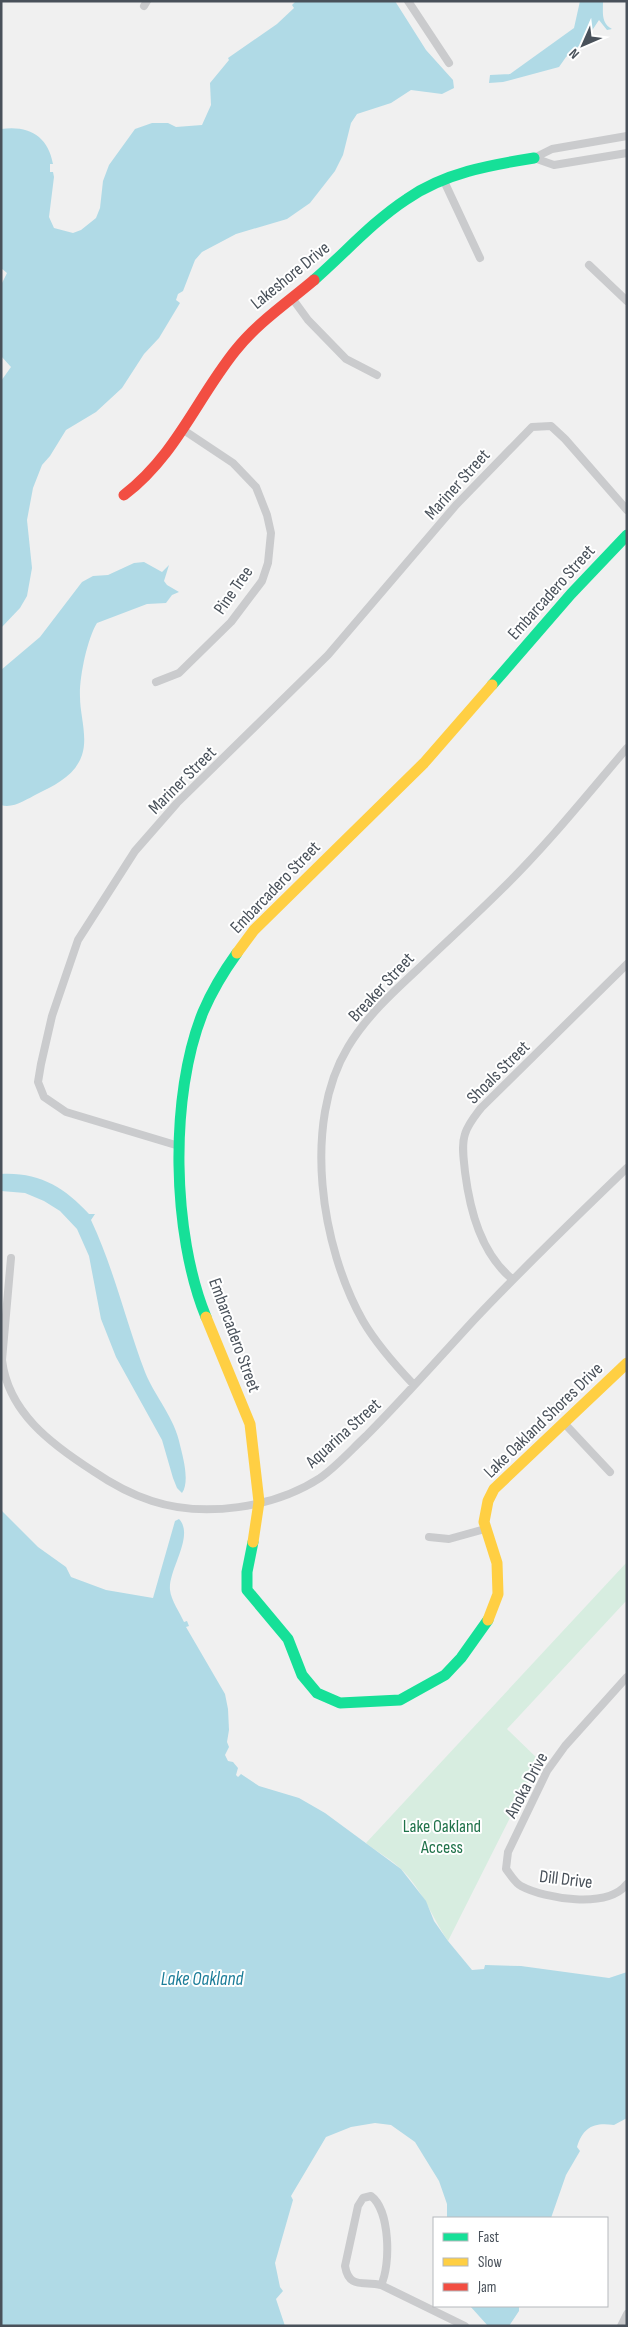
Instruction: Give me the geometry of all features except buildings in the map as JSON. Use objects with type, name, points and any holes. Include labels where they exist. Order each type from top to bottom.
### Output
[{"type":"street","points":[[408,1],[449,62]]},
{"type":"street","name":"Lakeshore Drive","points":[[124,495],[151,472],[233,352],[255,327],[327,269],[390,210],[414,193],[443,179],[468,170],[534,158],[552,149],[627,136]]},
{"type":"street","name":"Lakeshore Drive","points":[[534,158],[554,165],[627,153]]},
{"type":"street","points":[[443,179],[480,258]]},
{"type":"street","points":[[589,266],[627,301]]},
{"type":"street","points":[[292,298],[308,320],[346,359],[377,375]]},
{"type":"street","name":"Mariner Street","points":[[178,1146],[66,1112],[44,1097],[38,1082],[52,1016],[78,940],[135,851],[178,804],[328,655],[456,504],[532,427],[551,426],[565,439],[627,510]]},
{"type":"street","name":"Pine Tree","points":[[156,682],[179,673],[230,622],[262,581],[268,563],[271,533],[268,515],[256,487],[233,463],[182,429]]},
{"type":"street","name":"Embarcadero Street","points":[[259,1502],[250,1424],[198,1293],[180,1200],[178,1146],[181,1105],[189,1056],[203,1012],[223,973],[254,930],[424,763],[565,601],[627,536]]},
{"type":"street","name":"Breaker Street","points":[[414,1385],[377,1343],[363,1320],[350,1294],[337,1255],[327,1216],[321,1137],[334,1076],[347,1048],[367,1019],[504,887],[627,748]]},
{"type":"street","name":"Shoals Street","points":[[512,1280],[500,1270],[485,1245],[469,1202],[463,1158],[466,1130],[481,1108],[627,964]]},
{"type":"street","name":"Aquarina Street","points":[[11,1258],[3,1368],[11,1394],[29,1422],[70,1456],[118,1488],[153,1502],[194,1508],[248,1506],[294,1491],[320,1478],[344,1458],[512,1280],[627,1168]]},
{"type":"street","name":"Lake Oakland Shores Drive","points":[[259,1502],[257,1526],[247,1572],[247,1590],[288,1639],[302,1675],[317,1693],[340,1702],[400,1700],[445,1674],[461,1658],[491,1616],[498,1594],[497,1563],[485,1529],[485,1510],[494,1489],[627,1363]]},
{"type":"street","points":[[564,1423],[610,1472]]},
{"type":"street","points":[[429,1537],[449,1540],[485,1529]]},
{"type":"street","name":"Anoka Drive","points":[[506,1869],[508,1852],[546,1771],[565,1746],[627,1678]]},
{"type":"street","name":"Dill Drive","points":[[506,1869],[519,1885],[535,1892],[581,1899],[612,1896],[627,1884]]},
{"type":"street","points":[[381,2285],[387,2270],[385,2224],[379,2203],[371,2196],[363,2198],[358,2206],[345,2266],[347,2276],[352,2280],[381,2285],[408,2296],[465,2326]]},
{"type":"street","points":[[621,2326],[627,2314]]},
{"type":"green space","name":"Lake Oakland Access","points":[[627,1562],[627,1600],[507,1729],[539,1760],[448,1941],[415,1885],[393,1862],[366,1843]]},
{"type":"water","points":[[296,1],[395,1],[426,50],[453,80],[454,88],[442,94],[411,90],[391,103],[357,114],[351,123],[343,155],[335,171],[310,203],[287,219],[236,234],[202,252],[195,260],[183,291],[178,294],[176,300],[180,303],[159,338],[144,354],[122,388],[96,412],[66,430],[50,456],[42,465],[33,488],[27,520],[32,568],[27,596],[20,608],[1,628],[1,381],[11,367],[1,356],[1,285],[7,273],[1,268],[1,129],[11,128],[28,131],[36,134],[47,146],[53,164],[50,164],[50,172],[53,172],[54,177],[49,217],[54,228],[73,233],[81,230],[96,218],[100,208],[103,181],[109,165],[135,129],[152,123],[168,123],[176,127],[202,125],[211,105],[210,83],[229,60],[228,58],[277,24],[294,8],[292,5]]},
{"type":"water","points":[[580,1],[603,1],[604,21],[612,29],[607,30],[599,20],[585,41],[566,57],[559,67],[503,82],[489,83],[490,75],[510,74],[574,28]]},
{"type":"water","points":[[144,562],[162,572],[169,565],[164,581],[179,592],[172,595],[166,603],[147,604],[97,623],[84,659],[80,704],[84,748],[75,769],[64,779],[24,801],[10,806],[1,805],[1,670],[40,637],[82,582],[93,576],[108,575],[134,563]]},
{"type":"water","points":[[1,1174],[27,1176],[50,1183],[70,1196],[89,1214],[95,1214],[91,1220],[113,1276],[145,1372],[177,1435],[186,1476],[182,1493],[177,1488],[173,1478],[162,1440],[116,1357],[101,1319],[89,1256],[77,1229],[60,1211],[44,1201],[25,1193],[1,1191]]},
{"type":"water","name":"Lake Oakland","points":[[1,1510],[38,1547],[66,1567],[71,1577],[106,1590],[153,1598],[175,1521],[179,1519],[183,1526],[183,1544],[170,1582],[170,1590],[184,1622],[187,1621],[189,1626],[186,1627],[225,1694],[228,1709],[229,1730],[227,1742],[229,1747],[225,1755],[228,1761],[233,1762],[238,1768],[236,1775],[238,1777],[241,1774],[259,1786],[299,1798],[325,1813],[401,1869],[426,1901],[434,1921],[448,1941],[472,1970],[484,1969],[485,1965],[521,1966],[609,1978],[627,1972],[627,2118],[614,2125],[595,2125],[586,2130],[582,2135],[577,2147],[580,2151],[566,2175],[551,2217],[447,2217],[447,2204],[439,2181],[415,2142],[391,2125],[375,2123],[351,2127],[326,2137],[291,2196],[293,2200],[275,2263],[280,2287],[283,2291],[276,2299],[285,2326],[1,2326]]},
{"type":"water","points":[[471,2307],[519,2307],[519,2311],[509,2326],[488,2326]]},
{"type":"traffic: fast","points":[[314,280],[382,218],[421,190],[468,171],[534,158]]},
{"type":"traffic: fast","points":[[492,685],[571,594],[627,535]]},
{"type":"traffic: fast","points":[[206,1317],[195,1284],[186,1246],[181,1206],[180,1124],[184,1083],[192,1046],[203,1012],[218,981],[237,953]]},
{"type":"traffic: fast","points":[[253,1542],[247,1572],[247,1590],[288,1639],[302,1675],[317,1693],[340,1703],[400,1700],[445,1675],[461,1658],[488,1620]]},
{"type":"traffic: slow","points":[[237,953],[254,930],[424,763],[492,685]]},
{"type":"traffic: slow","points":[[206,1317],[250,1424],[259,1502],[253,1542]]},
{"type":"traffic: slow","points":[[488,1620],[498,1594],[497,1563],[484,1522],[488,1501],[494,1489],[627,1363]]},
{"type":"traffic: jam","points":[[124,495],[158,463],[172,445],[235,351],[263,322],[314,280]]}]
